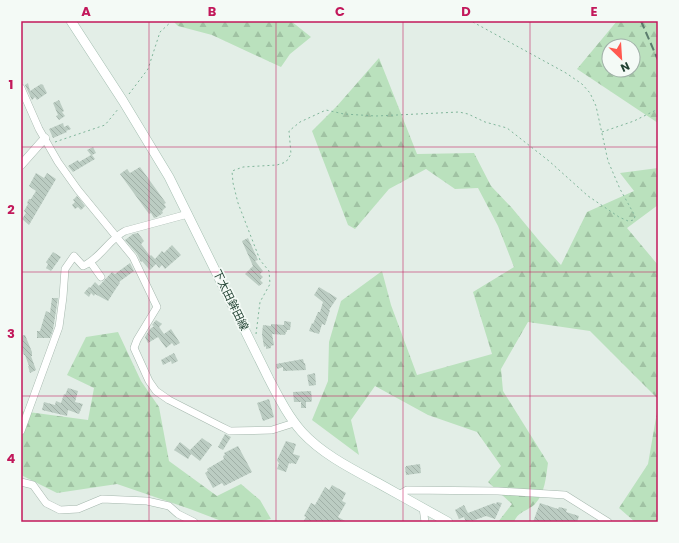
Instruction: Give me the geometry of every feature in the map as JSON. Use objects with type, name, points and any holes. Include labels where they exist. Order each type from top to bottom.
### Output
[{"type":"main road","name":"下太田鉾田線","points":[[71,21],[123,101],[169,178],[279,398],[294,423],[321,449],[356,471],[448,522]]},
{"type":"street","points":[[21,88],[46,141],[65,173],[133,257],[157,306],[137,340],[134,348],[149,381],[156,391],[169,400],[230,431],[272,430],[294,423]]},
{"type":"street","points":[[21,165],[46,141]]},
{"type":"street","points":[[21,431],[59,327],[65,269],[74,256],[83,266],[91,263],[116,236],[125,231],[188,214]]},
{"type":"street","points":[[91,263],[101,277]]},
{"type":"street","points":[[21,482],[33,485],[46,503],[60,510],[78,509],[102,499],[147,501],[169,506],[178,514],[194,522]]},
{"type":"street","points":[[399,494],[407,490],[412,490],[498,491],[565,495],[608,522]]},
{"type":"street","points":[[423,508],[425,522]]},
{"type":"path","points":[[46,141],[105,125],[148,69],[160,32],[172,21]]},
{"type":"path","points":[[254,346],[260,302],[270,284],[269,271],[260,260],[238,203],[233,183],[232,171],[243,167],[277,165],[286,162],[291,154],[289,131],[300,122],[326,110],[344,114],[376,116],[459,112],[468,114],[485,122],[508,128],[588,196],[619,217],[628,221],[634,220],[635,216],[620,189],[608,161],[596,106],[590,93],[582,84],[566,73],[471,21]]},
{"type":"path","points":[[601,132],[634,121],[658,109]]},
{"type":"green space","points":[[173,21],[291,21],[311,37],[290,54],[281,67],[212,35],[178,26]]},
{"type":"green space","points":[[617,21],[658,21],[658,123],[577,69],[601,40],[601,78],[641,78],[641,38],[603,38]]},
{"type":"green space","points":[[379,58],[417,154],[474,153],[491,186],[561,265],[587,212],[634,191],[620,173],[658,168],[658,205],[627,228],[658,265],[658,399],[590,331],[528,322],[501,369],[503,391],[548,463],[541,495],[532,507],[518,515],[514,522],[498,522],[512,504],[488,482],[501,466],[477,432],[428,415],[375,386],[351,420],[359,455],[312,420],[328,381],[329,342],[341,301],[382,271],[391,305],[417,375],[492,354],[473,292],[514,267],[498,226],[478,188],[455,189],[426,169],[389,189],[355,229],[348,225],[312,131],[337,106]]},
{"type":"green space","points":[[118,332],[141,381],[159,407],[169,461],[217,496],[241,484],[260,500],[271,519],[257,522],[224,522],[117,484],[57,493],[21,475],[21,411],[88,420],[94,388],[67,375],[86,337]]},
{"type":"green space","points":[[658,406],[658,522],[635,522],[619,508],[648,464]]},
{"type":"building","points":[[28,83],[30,91],[41,84],[47,93],[37,100],[35,97],[32,100],[25,85]]},
{"type":"building","points":[[59,100],[64,111],[62,112],[65,116],[59,120],[56,116],[58,115],[53,103]]},
{"type":"building","points":[[63,123],[64,127],[68,125],[71,129],[53,138],[49,129]]},
{"type":"building","points":[[93,147],[96,153],[92,155],[95,159],[73,172],[68,166],[91,155],[87,150]]},
{"type":"building","points":[[140,167],[166,203],[164,204],[166,207],[162,211],[163,213],[154,218],[151,213],[149,214],[120,174],[127,169],[130,173]]},
{"type":"building","points":[[36,173],[44,178],[47,173],[56,179],[29,225],[22,219],[26,213],[24,211],[29,199],[31,199],[36,191],[29,186]]},
{"type":"building","points":[[77,196],[85,206],[81,210],[78,207],[75,209],[72,205],[75,202],[73,200]]},
{"type":"building","points":[[138,233],[144,241],[141,244],[150,256],[151,255],[155,259],[162,251],[164,253],[172,245],[181,255],[165,269],[162,265],[159,268],[156,264],[150,270],[142,261],[141,262],[137,254],[125,240],[133,234]]},
{"type":"building","points":[[248,238],[258,260],[255,261],[263,271],[260,274],[263,277],[260,280],[263,283],[259,286],[245,274],[253,266],[242,241]]},
{"type":"building","points":[[53,252],[61,257],[51,271],[46,268],[48,264],[46,262]]},
{"type":"building","points":[[130,263],[134,271],[119,282],[120,283],[108,301],[95,294],[94,296],[91,293],[89,297],[84,293],[95,282],[99,286],[112,272],[115,274]]},
{"type":"building","points":[[319,287],[337,298],[329,310],[325,325],[322,324],[319,334],[309,331],[318,312],[320,312],[323,302],[314,295]]},
{"type":"building","points":[[52,298],[58,298],[53,330],[50,338],[37,338],[37,331],[40,331],[46,311],[50,313]]},
{"type":"building","points":[[156,320],[162,324],[159,327],[164,334],[171,329],[180,343],[174,346],[172,343],[166,348],[158,337],[148,343],[145,337],[154,326],[152,325]]},
{"type":"building","points":[[284,321],[291,322],[290,330],[287,330],[285,335],[272,334],[274,345],[271,346],[271,348],[266,349],[266,346],[264,347],[262,334],[263,325],[284,325]]},
{"type":"building","points":[[25,335],[32,352],[31,356],[36,370],[30,373],[25,355],[21,349],[21,336]]},
{"type":"building","points":[[174,353],[178,361],[172,364],[171,361],[163,365],[161,360]]},
{"type":"building","points":[[303,359],[306,370],[283,371],[283,367],[277,369],[276,364]]},
{"type":"building","points":[[315,373],[316,385],[309,386],[307,375]]},
{"type":"building","points":[[68,388],[78,391],[75,402],[83,404],[79,414],[68,410],[67,416],[42,410],[44,402],[55,405],[56,401],[61,403]]},
{"type":"building","points":[[311,391],[312,400],[311,402],[306,402],[306,408],[301,408],[301,402],[294,402],[293,392]]},
{"type":"building","points":[[269,399],[274,417],[263,421],[257,403]]},
{"type":"building","points":[[225,434],[231,437],[223,450],[218,447]]},
{"type":"building","points":[[202,438],[212,445],[200,461],[191,454],[188,459],[174,450],[180,442],[190,450]]},
{"type":"building","points":[[286,441],[296,444],[293,454],[300,456],[296,464],[289,463],[286,472],[277,469],[279,463],[277,460]]},
{"type":"building","points":[[238,446],[252,472],[224,486],[222,483],[213,488],[205,473],[208,471],[207,469],[224,459],[224,453]]},
{"type":"building","points":[[420,464],[421,473],[406,475],[406,466]]},
{"type":"building","points":[[332,485],[346,493],[342,501],[346,503],[338,517],[347,522],[303,522],[306,517],[304,516],[311,503],[315,505],[325,487],[329,490]]},
{"type":"building","points":[[497,502],[502,503],[495,519],[486,516],[466,522],[464,517],[459,519],[455,510],[464,505],[468,513],[494,503],[496,504]]},
{"type":"building","points":[[540,503],[558,509],[559,507],[567,509],[566,512],[579,516],[577,522],[533,522]]},
{"type":"railway","points":[[641,21],[658,60]]}]
